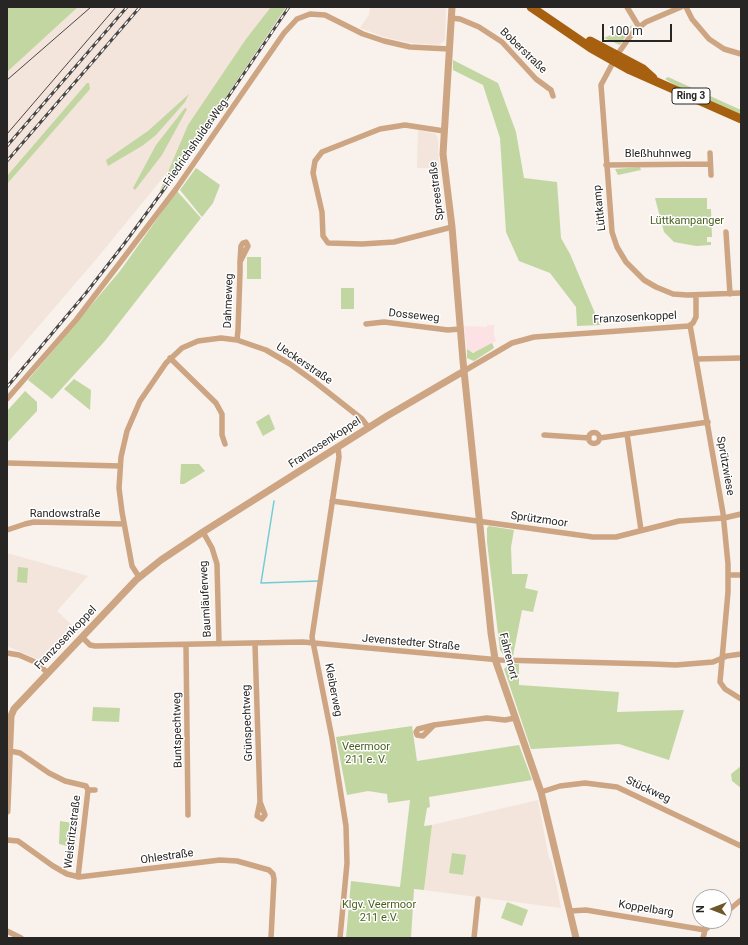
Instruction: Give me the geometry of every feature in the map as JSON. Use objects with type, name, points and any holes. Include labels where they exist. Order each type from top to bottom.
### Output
[{"type":"main road","name":"Ring 3","points":[[531,7],[581,39],[594,43],[639,75],[656,80],[741,119]]},
{"type":"street","name":"Spreestraße","points":[[452,7],[444,131],[444,159],[452,228],[464,371]]},
{"type":"street","points":[[627,7],[639,27],[646,22],[681,7]]},
{"type":"street","points":[[686,7],[695,24],[709,39],[724,49],[741,54]]},
{"type":"street","name":"Friedrichshulder Weg","points":[[7,399],[76,320],[119,264],[176,189],[284,33],[297,19],[310,14],[325,14],[363,34],[384,41],[410,47],[449,50]]},
{"type":"street","name":"Boberstraße","points":[[451,18],[460,19],[479,27],[502,42],[532,75],[551,90],[553,96]]},
{"type":"street","name":"Lüttkamp","points":[[639,27],[616,58],[601,88],[612,232],[624,259],[633,270],[656,287],[678,295],[741,293]]},
{"type":"street","points":[[444,131],[405,126],[392,126],[375,131],[322,152],[315,161],[313,173],[322,212],[323,238],[328,243],[362,244],[394,242],[452,228]]},
{"type":"street","points":[[710,153],[710,175]]},
{"type":"street","name":"Bleßhuhnweg","points":[[606,165],[710,164]]},
{"type":"street","points":[[726,232],[730,294]]},
{"type":"street","name":"Dahmeweg","points":[[237,340],[240,262]]},
{"type":"street","name":"Franzosenkoppel","points":[[9,717],[14,709],[139,577],[161,560],[203,532],[338,447],[512,343],[534,336],[690,325],[696,318],[696,295]]},
{"type":"street","name":"Dosseweg","points":[[366,324],[384,322],[448,330],[460,329]]},
{"type":"street","name":"Sprützwiese","points":[[690,325],[724,518],[728,575],[721,659],[721,685],[741,699]]},
{"type":"street","name":"Ueckerstraße","points":[[139,577],[132,566],[124,524],[120,495],[120,466],[127,431],[140,401],[170,358],[182,348],[198,341],[214,338],[237,340],[266,350],[290,364],[358,416],[369,428]]},
{"type":"street","points":[[170,358],[216,403],[222,414],[222,435],[225,444]]},
{"type":"street","points":[[696,359],[741,358]]},
{"type":"street","name":"Fahrenort","points":[[464,371],[495,660],[541,792],[555,857],[576,938]]},
{"type":"street","points":[[544,435],[589,438],[591,434],[595,433],[600,438],[708,422]]},
{"type":"street","points":[[627,434],[641,530]]},
{"type":"street","name":"Kleiberweg","points":[[338,447],[339,457],[312,637],[346,826],[347,863],[340,938]]},
{"type":"street","points":[[7,463],[120,466]]},
{"type":"street","name":"Sprützmoor","points":[[332,501],[593,537],[616,537],[679,521],[724,518],[741,514]]},
{"type":"street","name":"Randowstraße","points":[[7,530],[34,522],[124,524]]},
{"type":"street","name":"Baumläuferweg","points":[[203,532],[212,548],[217,564],[218,644]]},
{"type":"street","points":[[728,575],[741,575]]},
{"type":"street","name":"Jevenstedter Straße","points":[[82,637],[90,645],[95,646],[313,643],[495,660],[676,665],[713,662],[741,654]]},
{"type":"street","name":"Grünspechtweg","points":[[255,644],[260,802]]},
{"type":"street","name":"Buntspechtweg","points":[[186,645],[188,815]]},
{"type":"street","points":[[7,652],[35,662],[48,673]]},
{"type":"street","points":[[7,811],[10,751],[9,717]]},
{"type":"street","points":[[434,725],[487,718],[505,720],[515,718]]},
{"type":"street","name":"Weistritzstraße","points":[[10,751],[20,753],[49,773],[70,783],[86,786],[92,790],[78,877]]},
{"type":"street","name":"Stückweg","points":[[541,792],[566,785],[585,783],[617,787],[741,846]]},
{"type":"street","points":[[7,840],[18,841],[53,866],[78,877]]},
{"type":"street","name":"Ohlestraße","points":[[78,877],[220,860],[237,861],[261,868],[272,872],[274,876],[271,938]]},
{"type":"street","points":[[474,938],[478,899]]},
{"type":"street","points":[[732,907],[741,900]]},
{"type":"street","name":"Koppelbarg","points":[[570,911],[586,910],[705,930]]},
{"type":"street","points":[[703,938],[705,930]]},
{"type":"street","points":[[7,931],[21,938]]},
{"type":"shaded area","points":[[78,7],[287,7],[240,76],[175,163],[98,257],[7,363],[7,72]]},
{"type":"shaded area","points":[[370,7],[446,7],[445,40],[439,45],[410,43],[384,37],[360,28],[369,15]]},
{"type":"shaded area","points":[[418,130],[436,134],[438,139],[439,168],[417,168]]},
{"type":"shaded area","points":[[487,325],[494,325],[494,335],[496,341],[477,352],[469,352],[467,349],[464,326],[487,327]]},
{"type":"shaded area","points":[[7,553],[88,576],[57,611],[77,630],[48,661],[44,662],[7,646]]},
{"type":"shaded area","points":[[538,800],[549,859],[551,860],[561,908],[424,890],[432,825]]},
{"type":"green space","points":[[7,7],[78,7],[7,72]]},
{"type":"green space","points":[[271,7],[286,7],[222,103],[159,193],[188,125],[246,39]]},
{"type":"green space","points":[[633,25],[620,45],[604,38]]},
{"type":"green space","points":[[453,60],[498,83],[516,132],[524,178],[557,182],[561,238],[570,254],[600,325],[577,326],[576,307],[550,273],[519,261],[506,232],[500,138],[483,85],[453,70]]},
{"type":"green space","points":[[668,77],[741,110],[741,115],[685,91],[665,79]]},
{"type":"green space","points":[[87,83],[89,83],[90,89],[7,184],[7,176]]},
{"type":"green space","points":[[189,94],[185,102],[156,135],[142,146],[108,166],[106,160],[148,131]]},
{"type":"green space","points":[[185,108],[187,109],[162,155],[135,190],[133,188],[156,145]]},
{"type":"green space","points":[[640,167],[641,170],[618,175],[615,169]]},
{"type":"green space","points":[[196,168],[220,185],[213,203],[202,217],[180,190]]},
{"type":"green space","points":[[177,191],[201,218],[104,342],[52,399],[28,380],[120,271]]},
{"type":"green space","name":"Lüttkampanger","points":[[655,198],[707,198],[707,209],[711,209],[712,237],[707,237],[707,242],[711,242],[711,245],[696,246],[674,242],[664,232]]},
{"type":"green space","points":[[247,257],[261,257],[261,279],[247,279]]},
{"type":"green space","points":[[341,288],[354,288],[354,309],[341,309]]},
{"type":"green space","points":[[492,343],[494,348],[474,361],[467,358],[467,349],[473,353]]},
{"type":"green space","points":[[74,379],[91,390],[90,410],[64,389]]},
{"type":"green space","points":[[25,391],[37,402],[37,411],[7,443],[7,411]]},
{"type":"green space","points":[[269,414],[275,429],[263,436],[256,422]]},
{"type":"green space","points":[[181,464],[199,464],[205,471],[184,484],[180,484]]},
{"type":"green space","points":[[489,526],[514,530],[511,547],[512,574],[528,574],[525,588],[538,591],[533,612],[522,610],[513,656],[503,654],[500,650],[487,542],[487,528]]},
{"type":"green space","points":[[18,567],[28,568],[27,583],[17,582]]},
{"type":"green space","points":[[509,664],[519,664],[519,685],[619,692],[617,712],[684,710],[669,760],[619,744],[531,749],[504,669]]},
{"type":"green space","points":[[93,707],[120,708],[119,722],[92,721]]},
{"type":"green space","points":[[412,726],[417,761],[519,745],[532,780],[429,797],[430,807],[427,808],[424,826],[432,825],[424,890],[414,889],[411,938],[346,938],[351,881],[400,887],[410,800],[388,803],[387,794],[368,791],[347,795],[336,737]]},
{"type":"green space","points":[[741,766],[741,788],[732,781],[731,774]]},
{"type":"green space","points":[[60,821],[73,823],[78,826],[75,848],[59,844]]},
{"type":"green space","points":[[452,853],[466,855],[463,875],[449,873]]},
{"type":"green space","points":[[507,902],[528,910],[522,926],[501,918]]},
{"type":"waterway","points":[[274,501],[261,583],[319,581]]},
{"type":"tram line","points":[[7,80],[91,7]]},
{"type":"tram line","points":[[7,134],[116,7]]},
{"type":"railway","points":[[7,146],[127,7]]},
{"type":"railway","points":[[7,161],[140,7]]},
{"type":"railway","points":[[7,387],[86,293],[124,244],[184,162],[289,7]]},
{"type":"park label","name":"Veermoor 211 e. V.","points":[[366,753]]},
{"type":"park label","name":"Klgv. Veermoor 211 e.V.","points":[[379,911]]}]
